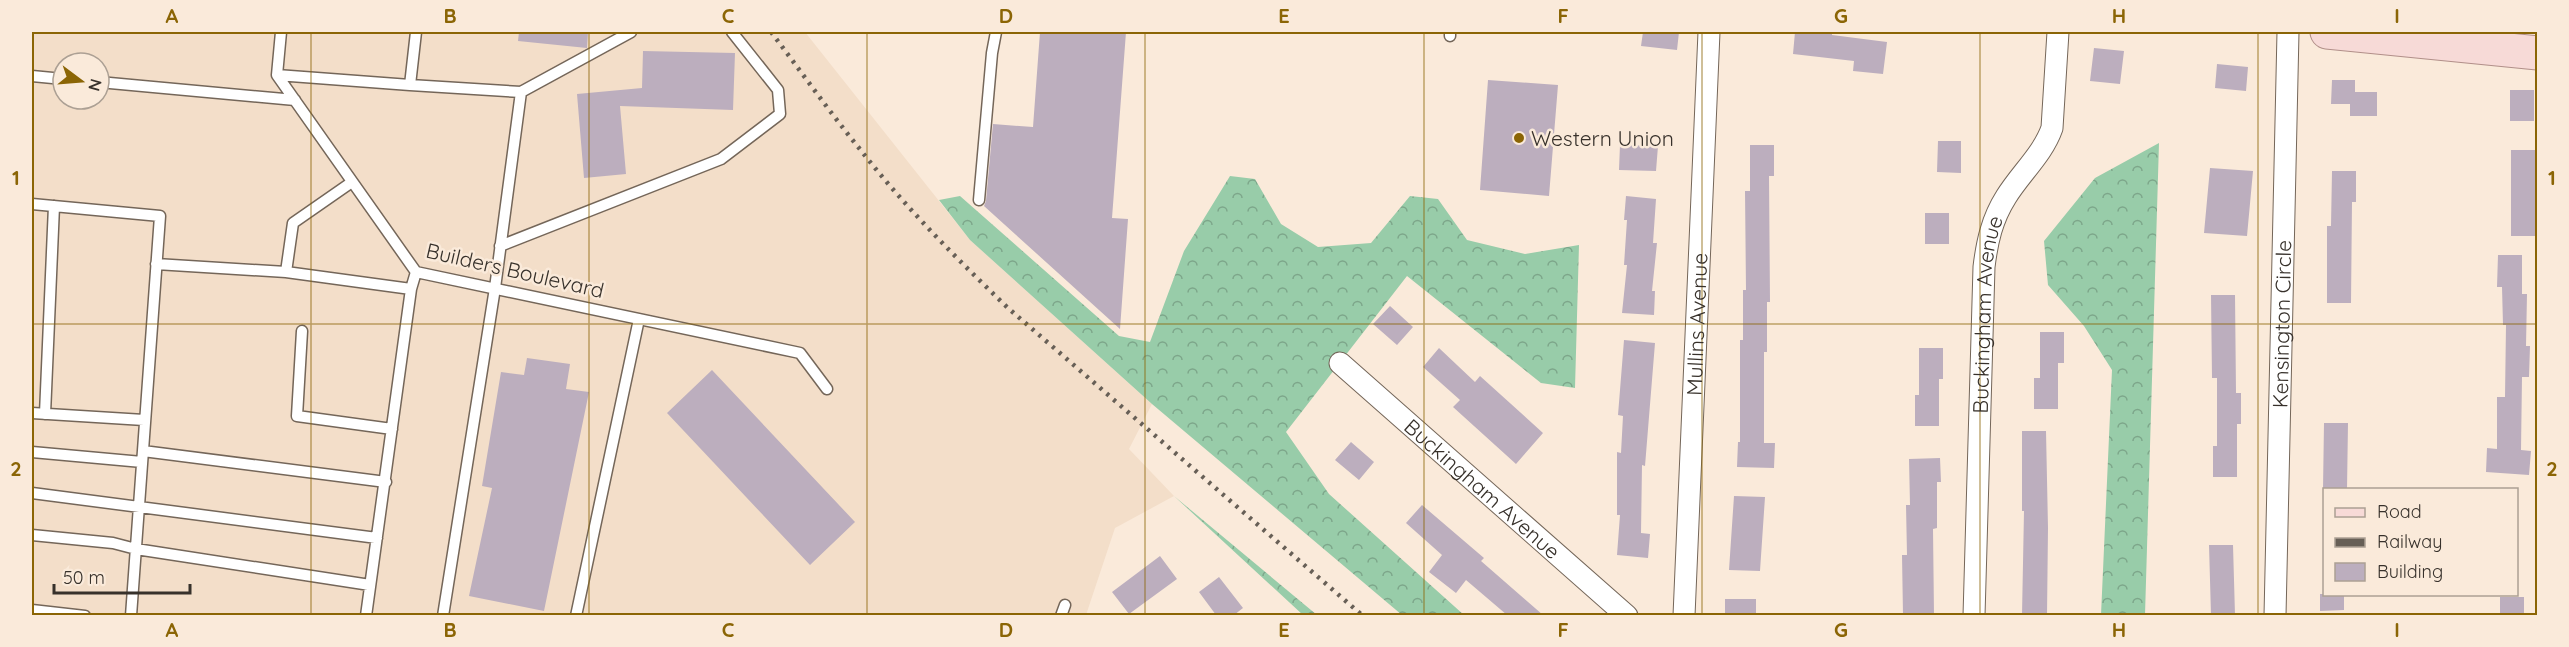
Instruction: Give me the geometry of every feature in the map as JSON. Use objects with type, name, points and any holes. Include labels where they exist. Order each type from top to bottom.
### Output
[{"type":"main road","points":[[2339,32],[2459,38],[2538,53]]},
{"type":"street","name":"Mullins Avenue","points":[[1684,615],[1709,32]]},
{"type":"street","name":"Buckingham Avenue","points":[[1974,615],[1984,267],[1987,243],[1994,219],[2006,197],[2048,140],[2054,119],[2058,32]]},
{"type":"street","name":"Kensington Circle","points":[[2275,615],[2288,32]]},
{"type":"street","name":"Buckingham Avenue","points":[[1340,363],[1627,615]]},
{"type":"lane","points":[[281,32],[277,75],[521,92],[631,32]]},
{"type":"lane","points":[[410,85],[417,32]]},
{"type":"lane","points":[[500,246],[721,159],[780,114],[778,90],[732,32]]},
{"type":"lane","points":[[980,200],[992,53],[996,32]]},
{"type":"lane","name":"Builders Boulevard","points":[[277,75],[416,272],[800,352],[827,389]]},
{"type":"lane","points":[[32,76],[51,78]]},
{"type":"lane","points":[[111,83],[295,100]]},
{"type":"lane","points":[[444,615],[495,288],[521,92]]},
{"type":"lane","points":[[286,272],[293,223],[352,182]]},
{"type":"lane","points":[[32,204],[160,216],[131,615]]},
{"type":"lane","points":[[45,414],[54,206]]},
{"type":"lane","points":[[156,264],[286,272],[411,288]]},
{"type":"lane","points":[[366,615],[411,288],[416,272]]},
{"type":"lane","points":[[576,615],[639,319]]},
{"type":"lane","points":[[302,331],[297,416],[392,429]]},
{"type":"lane","points":[[32,413],[144,420]]},
{"type":"lane","points":[[32,452],[142,457],[386,482]]},
{"type":"lane","points":[[32,493],[377,538]]},
{"type":"lane","points":[[32,535],[113,543],[136,549],[370,585]]},
{"type":"lane","points":[[32,610],[85,615]]},
{"type":"shaded area","points":[[32,32],[805,32],[970,240],[1152,404],[1129,449],[1174,496],[1115,528],[1086,615],[32,615]]},
{"type":"green space","points":[[2159,143],[2145,615],[2101,615],[2112,370],[2084,326],[2048,285],[2044,241],[2095,178]]},
{"type":"green space","points":[[1230,176],[1255,179],[1281,224],[1318,247],[1371,243],[1410,196],[1438,199],[1467,240],[1525,254],[1579,245],[1575,388],[1541,383],[1407,276],[1286,432],[1329,494],[1464,615],[1402,615],[1152,404],[970,240],[939,200],[960,196],[1119,336],[1150,342],[1184,251]]},
{"type":"green space","points":[[1174,496],[1317,615],[1303,615]]},
{"type":"building","points":[[519,32],[588,32],[587,48],[518,41]]},
{"type":"building","points":[[1040,32],[1126,32],[1112,218],[1128,219],[1120,329],[984,206],[993,124],[1033,127]]},
{"type":"building","points":[[1643,32],[1679,32],[1677,50],[1641,46]]},
{"type":"building","points":[[1795,32],[1832,32],[1832,35],[1887,42],[1883,74],[1853,71],[1854,61],[1793,54]]},
{"type":"building","points":[[2094,48],[2124,51],[2120,84],[2090,81]]},
{"type":"building","points":[[643,51],[735,53],[733,110],[620,106],[626,174],[584,178],[577,94],[642,88]]},
{"type":"building","points":[[2217,64],[2248,67],[2246,91],[2215,88]]},
{"type":"building","name":"Western Union","points":[[1488,80],[1558,85],[1549,196],[1480,190]]},
{"type":"building","points":[[2332,80],[2355,80],[2355,92],[2377,92],[2377,116],[2350,116],[2350,104],[2331,104]]},
{"type":"building","points":[[2510,90],[2534,90],[2534,121],[2510,121]]},
{"type":"building","points":[[1938,141],[1961,141],[1961,173],[1937,172]]},
{"type":"building","points":[[1620,145],[1658,146],[1656,171],[1619,170]]},
{"type":"building","points":[[1750,145],[1774,145],[1774,176],[1769,176],[1770,302],[1767,302],[1767,352],[1764,352],[1764,443],[1775,443],[1774,468],[1737,467],[1738,442],[1740,442],[1740,340],[1743,340],[1743,290],[1746,290],[1745,191],[1750,191]]},
{"type":"building","points":[[2511,150],[2535,150],[2536,236],[2511,236]]},
{"type":"building","points":[[2210,168],[2253,171],[2247,236],[2204,233]]},
{"type":"building","points":[[2332,171],[2356,171],[2356,202],[2352,202],[2351,303],[2327,303],[2327,226],[2331,226]]},
{"type":"building","points":[[1626,196],[1656,199],[1653,243],[1657,243],[1652,291],[1655,291],[1654,315],[1622,313],[1627,265],[1624,265]]},
{"type":"building","points":[[1925,213],[1949,213],[1949,244],[1925,244]]},
{"type":"building","points":[[2498,255],[2522,255],[2522,294],[2527,294],[2526,346],[2530,346],[2529,377],[2522,377],[2521,450],[2531,451],[2529,475],[2486,472],[2487,448],[2497,449],[2497,397],[2505,397],[2506,325],[2503,325],[2502,287],[2497,287]]},
{"type":"building","points":[[2211,295],[2235,295],[2236,393],[2241,393],[2241,424],[2237,424],[2237,477],[2213,477],[2213,446],[2217,446],[2217,378],[2212,378]]},
{"type":"building","points":[[1390,306],[1413,327],[1397,345],[1373,324]]},
{"type":"building","points":[[2040,332],[2064,332],[2064,363],[2058,363],[2058,409],[2034,409],[2034,378],[2040,378]]},
{"type":"building","points":[[1624,340],[1655,343],[1645,466],[1642,465],[1641,533],[1650,534],[1648,558],[1617,555],[1620,515],[1617,515],[1617,452],[1621,453],[1623,416],[1618,415]]},
{"type":"building","points":[[1439,348],[1475,382],[1480,376],[1543,433],[1516,464],[1453,407],[1460,400],[1423,367]]},
{"type":"building","points":[[1919,348],[1943,348],[1943,379],[1939,379],[1939,426],[1915,426],[1915,395],[1919,395]]},
{"type":"building","points":[[527,358],[570,364],[566,389],[589,392],[544,611],[469,596],[492,488],[482,486],[501,372],[524,375]]},
{"type":"building","points":[[712,370],[855,522],[810,565],[667,413]]},
{"type":"building","points":[[2324,423],[2348,423],[2347,488],[2323,488]]},
{"type":"building","points":[[2022,431],[2046,431],[2047,615],[2022,615],[2024,511],[2022,511]]},
{"type":"building","points":[[1351,442],[1374,462],[1359,480],[1335,460]]},
{"type":"building","points":[[1940,458],[1941,482],[1937,482],[1937,528],[1933,529],[1934,615],[1903,615],[1902,555],[1907,555],[1906,505],[1910,505],[1909,459]]},
{"type":"building","points":[[1734,496],[1765,497],[1760,571],[1729,570]]},
{"type":"building","points":[[1422,505],[1484,558],[1481,561],[1543,615],[1507,615],[1466,580],[1456,593],[1429,572],[1442,555],[1406,523]]},
{"type":"building","points":[[2209,545],[2233,545],[2235,615],[2211,615]]},
{"type":"building","points":[[1160,556],[1177,579],[1129,614],[1112,592]]},
{"type":"building","points":[[1219,577],[1243,608],[1234,615],[1216,615],[1199,592]]},
{"type":"building","points":[[2320,594],[2344,596],[2344,610],[2320,611]]},
{"type":"building","points":[[2500,597],[2524,597],[2524,615],[2500,615]]},
{"type":"building","points":[[1725,599],[1756,599],[1756,615],[1725,615]]},
{"type":"railway","points":[[771,32],[876,169],[912,211],[969,270],[1008,308],[1363,616]]},
{"type":"place","name":"Western Union","points":[[1519,138]]}]
